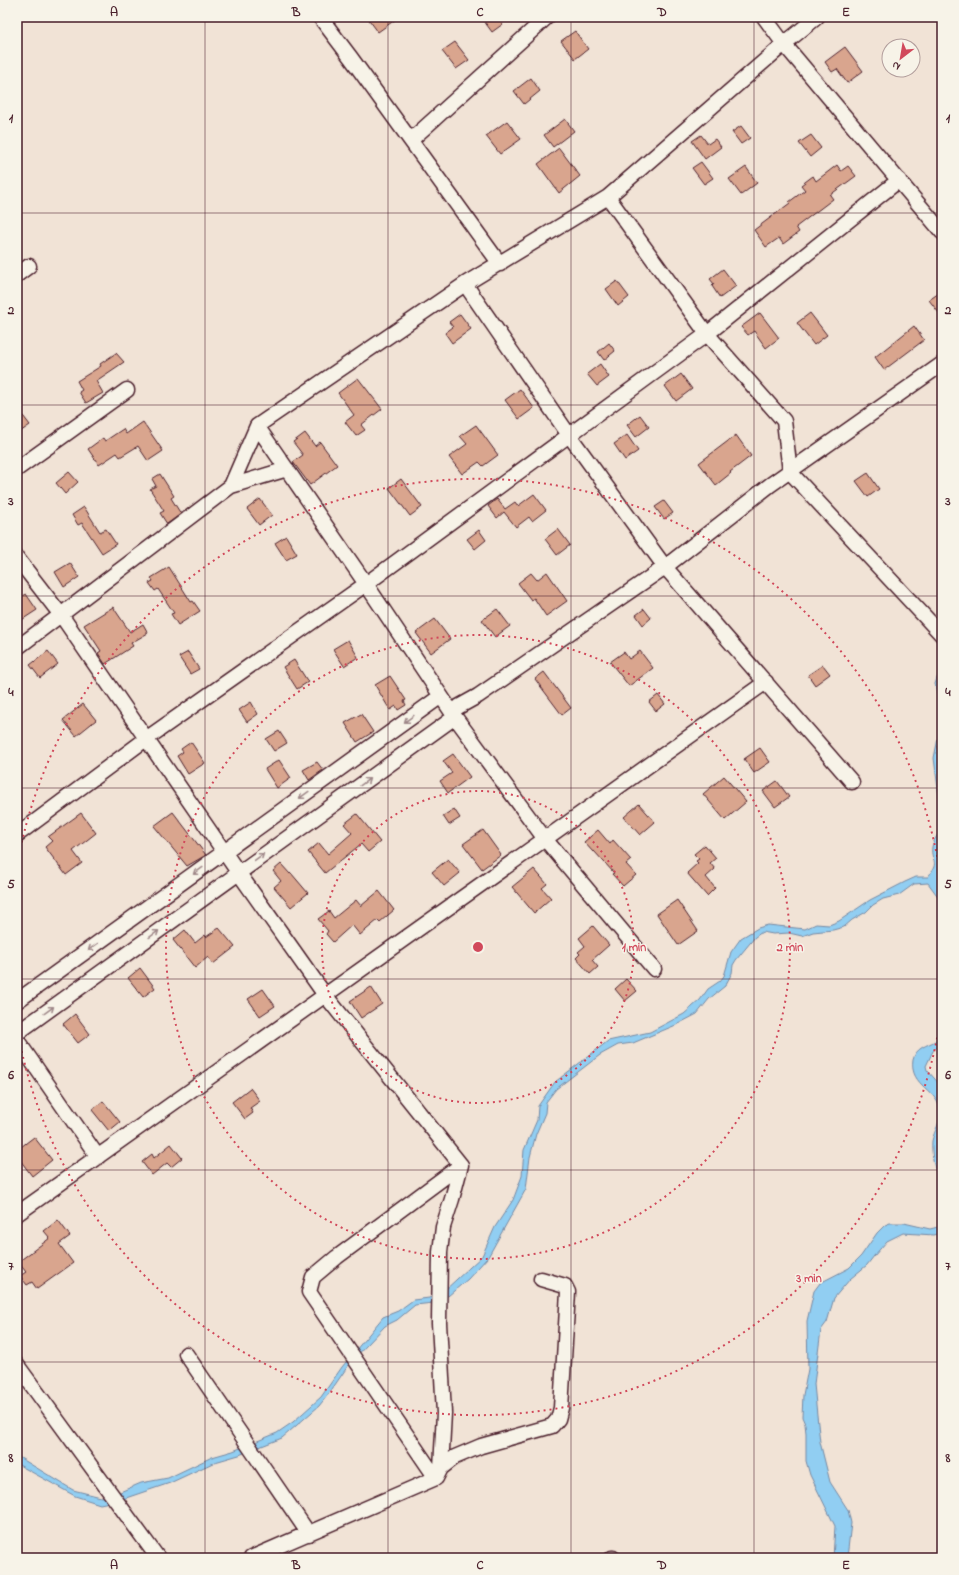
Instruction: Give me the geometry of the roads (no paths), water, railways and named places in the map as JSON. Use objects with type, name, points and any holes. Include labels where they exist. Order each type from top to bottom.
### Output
[{"type":"street","points":[[411,140],[548,17]]},
{"type":"street","points":[[764,17],[784,44],[942,232]]},
{"type":"street","points":[[231,486],[257,426],[465,284],[608,197],[817,17]]},
{"type":"street","points":[[322,18],[500,264]]},
{"type":"street","points":[[17,834],[146,739],[366,584],[707,334],[899,180]]},
{"type":"street","points":[[608,197],[707,334],[784,421],[790,472],[942,635]]},
{"type":"street","points":[[17,275],[29,266]]},
{"type":"street","points":[[465,284],[569,435],[665,567],[852,782]]},
{"type":"street","points":[[17,1033],[478,696],[665,567],[770,484],[790,472],[942,364]]},
{"type":"street","points":[[17,469],[127,390]]},
{"type":"street","points":[[257,426],[366,584],[453,714],[545,839],[654,969]]},
{"type":"street","points":[[17,648],[231,486],[287,469]]},
{"type":"street","points":[[17,558],[61,615],[224,852],[325,995],[461,1165]]},
{"type":"street","points":[[17,1214],[766,682]]},
{"type":"street","points":[[17,1001],[441,696]]},
{"type":"street","points":[[17,1040],[98,1156]]},
{"type":"street","points":[[439,1473],[310,1292],[313,1277],[337,1257],[461,1165]]},
{"type":"street","points":[[439,1473],[444,1413],[439,1323],[440,1252],[443,1227],[461,1165]]},
{"type":"street","points":[[251,1558],[309,1534],[439,1473],[455,1457],[481,1446],[552,1426],[558,1418],[561,1408],[568,1292],[565,1286],[541,1278]]},
{"type":"street","points":[[186,1354],[309,1534]]},
{"type":"street","points":[[17,1365],[158,1558]]},
{"type":"water","points":[[942,671],[942,804],[939,797],[934,758],[941,712],[935,684],[938,675]]},
{"type":"water","points":[[942,827],[942,840],[940,847],[942,856],[939,868],[940,878],[942,881],[942,902],[928,883],[914,884],[899,895],[883,899],[873,905],[866,912],[852,920],[844,927],[833,930],[813,932],[802,936],[789,933],[773,934],[762,932],[755,937],[736,960],[733,965],[732,973],[725,986],[709,999],[697,1014],[676,1025],[633,1043],[618,1045],[600,1055],[556,1089],[546,1102],[545,1113],[536,1134],[530,1157],[526,1189],[488,1257],[468,1279],[448,1296],[433,1303],[415,1305],[397,1320],[385,1326],[350,1363],[319,1406],[282,1438],[239,1455],[215,1462],[170,1483],[120,1500],[100,1504],[75,1496],[17,1464],[17,1456],[73,1490],[101,1497],[113,1495],[141,1483],[168,1478],[212,1457],[233,1451],[277,1433],[293,1422],[321,1397],[342,1367],[383,1317],[398,1311],[413,1300],[429,1298],[444,1291],[482,1256],[495,1227],[513,1200],[522,1176],[524,1150],[537,1120],[538,1106],[555,1082],[608,1041],[650,1032],[684,1014],[700,1000],[708,989],[720,981],[724,976],[731,952],[741,938],[758,928],[768,925],[805,929],[816,924],[829,925],[839,921],[870,900],[905,882],[916,877],[928,877],[934,867],[932,847]]},
{"type":"water","points":[[942,1031],[942,1042],[933,1051],[926,1066],[927,1070],[942,1087],[942,1128],[940,1135],[942,1144],[942,1182],[939,1179],[935,1169],[932,1151],[932,1141],[940,1112],[935,1098],[915,1076],[913,1060],[914,1056],[919,1050],[936,1040]]},
{"type":"water","points":[[890,1223],[904,1223],[930,1229],[942,1226],[942,1233],[934,1235],[903,1233],[887,1241],[867,1265],[850,1279],[834,1298],[827,1322],[821,1330],[814,1384],[820,1442],[830,1482],[848,1510],[851,1523],[847,1558],[833,1558],[835,1526],[810,1475],[806,1461],[806,1433],[805,1424],[802,1417],[803,1395],[808,1369],[807,1321],[814,1291],[820,1283],[849,1268],[861,1256],[877,1233],[885,1225]]}]
